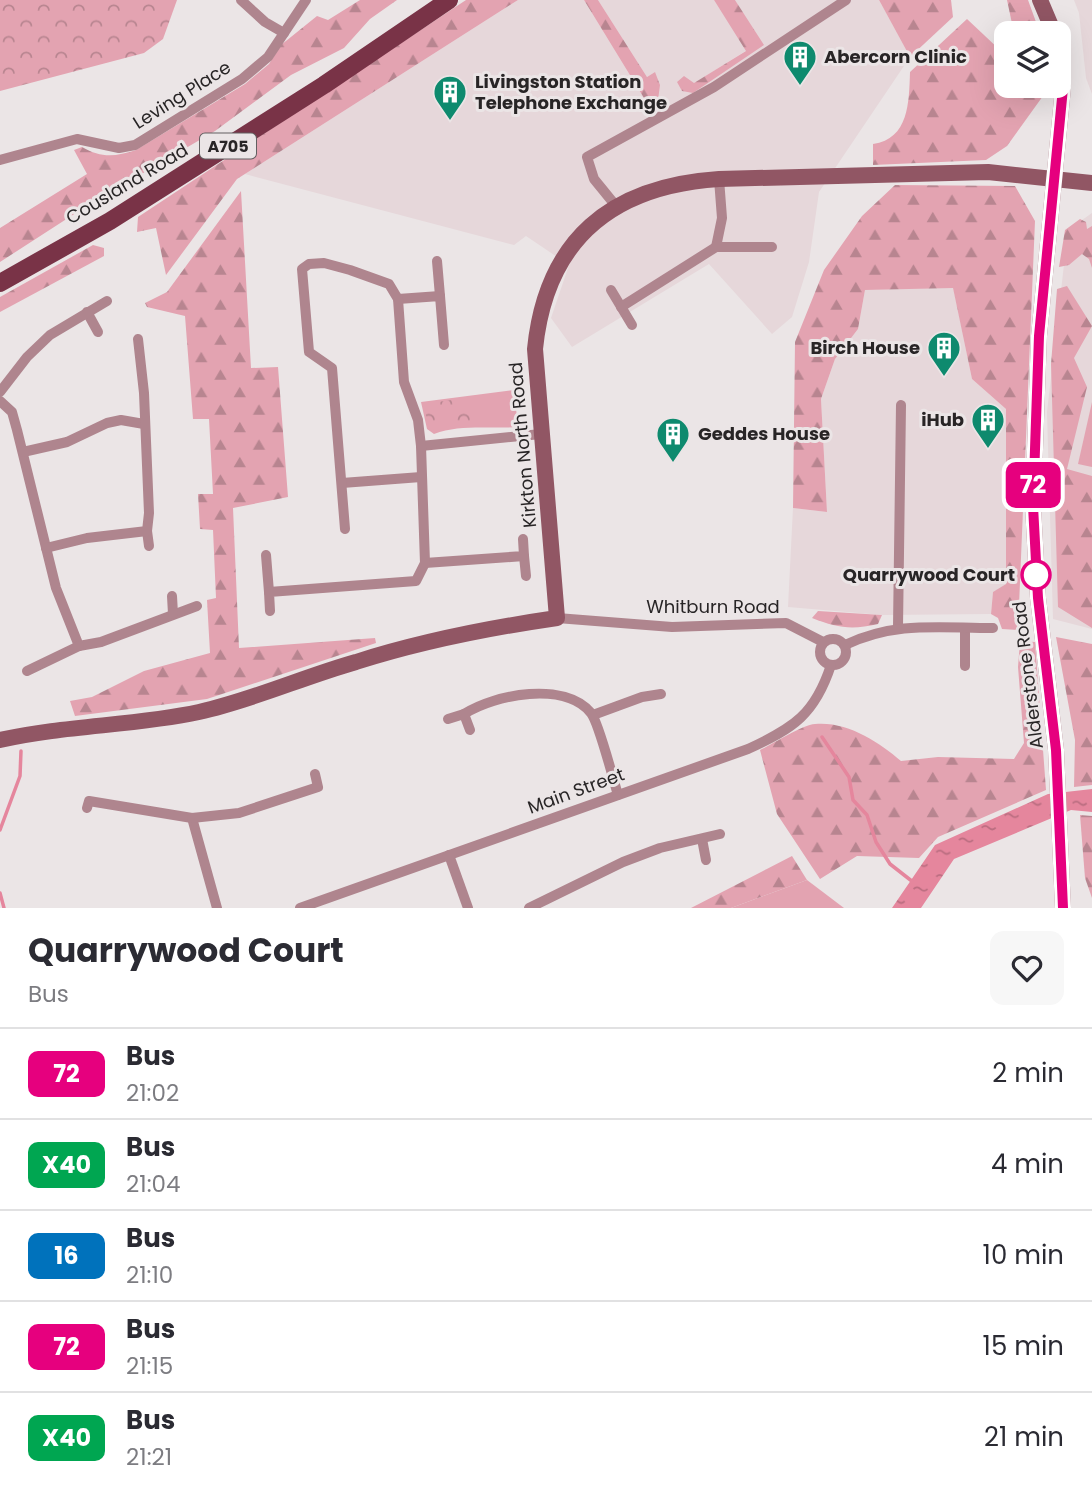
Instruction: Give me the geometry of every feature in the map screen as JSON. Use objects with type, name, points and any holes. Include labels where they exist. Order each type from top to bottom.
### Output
[{"type":"main road","name":"Cousland Road","points":[[0,283],[110,221],[324,85],[449,0]]},
{"type":"main road","points":[[1040,0],[1049,21]]},
{"type":"main road","name":"Alderstone Road","points":[[1062,98],[1039,336],[1033,506],[1038,598],[1056,750],[1063,908]]},
{"type":"main road","name":"Kirkton North Road","points":[[557,618],[535,349],[544,296],[565,255],[584,232],[616,206],[646,192],[685,181],[988,172],[1092,183]]},
{"type":"main road","points":[[0,740],[34,732],[145,721],[199,712],[405,647],[484,628],[557,618]]},
{"type":"street","points":[[241,0],[265,22],[284,33]]},
{"type":"street","name":"Leving Place","points":[[0,160],[77,139],[119,148],[135,145],[242,79],[268,57],[306,0]]},
{"type":"street","points":[[616,206],[594,178],[587,157],[714,87],[846,0]]},
{"type":"street","points":[[716,247],[722,218],[719,179]]},
{"type":"street","points":[[621,307],[716,247],[772,247]]},
{"type":"street","points":[[437,261],[444,345]]},
{"type":"street","points":[[269,593],[416,581],[425,563],[421,446],[418,420],[404,382],[398,299],[389,284],[324,263],[309,264],[302,269],[309,352],[332,368],[345,529]]},
{"type":"street","points":[[611,290],[632,325]]},
{"type":"street","points":[[398,299],[440,296]]},
{"type":"street","points":[[0,392],[27,357],[50,335],[107,300]]},
{"type":"street","points":[[87,313],[98,332]]},
{"type":"street","points":[[138,339],[144,393],[149,546]]},
{"type":"street","points":[[0,401],[12,412],[62,606],[79,646]]},
{"type":"street","points":[[898,627],[901,405]]},
{"type":"street","points":[[23,452],[67,442],[107,422],[121,420],[144,424]]},
{"type":"street","points":[[421,446],[541,434]]},
{"type":"street","points":[[342,483],[421,477]]},
{"type":"street","points":[[46,548],[87,538],[147,531]]},
{"type":"street","points":[[523,539],[526,576]]},
{"type":"street","points":[[266,555],[270,611]]},
{"type":"street","points":[[425,563],[524,556]]},
{"type":"street","points":[[172,596],[173,614]]},
{"type":"street","points":[[27,671],[79,646],[101,642],[197,606]]},
{"type":"street","name":"Whitburn Road","points":[[557,618],[672,627],[786,622],[823,642]]},
{"type":"street","points":[[845,645],[844,659],[831,665],[820,655],[823,642],[829,639],[845,645],[866,635],[898,627],[993,628]]},
{"type":"street","points":[[965,628],[965,666]]},
{"type":"street","name":"Main Street","points":[[300,908],[780,735],[801,719],[814,704],[831,665]]},
{"type":"street","points":[[593,715],[642,697],[660,694]]},
{"type":"street","points":[[448,719],[497,700],[541,695],[574,699],[593,715],[618,795]]},
{"type":"street","points":[[642,697],[646,709]]},
{"type":"street","points":[[464,714],[470,730]]},
{"type":"street","points":[[90,788],[88,804],[192,818],[239,813],[323,785],[315,774]]},
{"type":"street","points":[[192,818],[217,908]]},
{"type":"street","points":[[529,908],[623,862],[660,848],[720,835]]},
{"type":"street","points":[[702,839],[706,860]]},
{"type":"street","points":[[449,855],[468,908]]},
{"type":"shaded area","points":[[518,0],[584,0],[647,103],[655,72],[647,77],[598,0],[714,0],[747,50],[682,91],[763,45],[735,0],[879,0],[910,57],[819,192],[809,262],[792,317],[772,334],[709,264],[572,347],[551,318],[569,265],[526,236],[514,245],[245,174]]},
{"type":"shaded area","points":[[1074,0],[1092,0],[1092,94],[1086,78],[1079,13]]},
{"type":"shaded area","points":[[1092,213],[1092,629],[1053,619],[1047,412],[1068,230]]},
{"type":"shaded area","points":[[953,287],[972,379],[1006,409],[1006,584],[993,593],[991,614],[882,615],[788,607],[793,508],[827,512],[821,399],[835,359],[858,329],[865,290]]},
{"type":"green space","points":[[0,0],[177,0],[163,39],[144,53],[0,91]]},
{"type":"green space","points":[[360,0],[397,0],[370,19],[344,48],[291,75],[215,131],[82,209],[0,262],[0,228],[87,174],[74,150],[82,147],[108,155],[136,150],[245,84],[269,64],[281,45],[317,16],[328,20]]},
{"type":"green space","points":[[466,0],[518,0],[237,179],[166,275],[156,228],[137,232],[138,217]]},
{"type":"green space","points":[[584,0],[598,0],[647,77],[655,72],[660,85],[658,100],[647,103]]},
{"type":"green space","points":[[714,0],[735,0],[764,45],[693,93],[682,91],[677,82],[684,76],[694,83],[746,51]]},
{"type":"green space","points":[[879,0],[951,0],[953,17],[910,57]]},
{"type":"green space","points":[[1007,0],[1028,0],[1036,21],[1011,21]]},
{"type":"green space","points":[[967,19],[994,44],[994,98],[1042,98],[1007,146],[986,160],[873,165],[873,144],[894,135],[905,117],[910,72]]},
{"type":"green space","points":[[895,185],[1015,186],[1035,221],[1018,630],[1002,629],[998,618],[991,614],[993,592],[1006,584],[1006,409],[972,379],[953,288],[865,290],[858,329],[835,359],[821,399],[827,512],[793,508],[795,342],[824,270],[862,216]]},
{"type":"green space","points":[[241,191],[251,368],[278,367],[288,497],[233,508],[239,648],[375,638],[376,643],[207,699],[75,716],[70,701],[92,697],[144,671],[210,653],[207,600],[216,598],[213,530],[200,529],[198,494],[213,494],[209,419],[193,419],[185,316],[147,307],[145,303],[167,292]]},
{"type":"green space","points":[[1080,219],[1086,222],[1087,229],[1092,226],[1092,268],[1089,259],[1082,254],[1069,265],[1059,267],[1065,230]]},
{"type":"green space","points":[[93,245],[104,248],[104,256],[0,312],[0,297]]},
{"type":"green space","points":[[1067,286],[1092,326],[1074,358],[1087,387],[1067,469],[1092,476],[1092,628],[1058,607],[1051,364],[1057,289]]},
{"type":"green space","points":[[514,390],[518,427],[464,428],[434,434],[427,429],[421,402]]},
{"type":"green space","points":[[472,397],[474,426],[441,429],[428,425],[424,404]]},
{"type":"green space","points":[[1092,402],[1092,467],[1078,464]]},
{"type":"green space","points":[[818,611],[882,615],[878,624],[845,627],[812,618]]},
{"type":"green space","points":[[1056,637],[1092,644],[1092,785],[1074,787],[1075,740]]},
{"type":"green space","points":[[1020,641],[1035,642],[1046,790],[938,837],[919,858],[857,856],[820,879],[777,814],[760,750],[803,728],[827,724],[862,734],[901,761],[938,757],[1014,759],[1024,743],[1018,667]]},
{"type":"green space","points":[[1080,815],[1092,816],[1092,898],[1085,878]]},
{"type":"green space","points":[[792,856],[807,880],[731,908],[691,908]]},
{"type":"green space","points":[[807,880],[844,908],[731,908]]},
{"type":"water","points":[[1092,789],[1092,812],[1071,810],[954,859],[921,908],[892,908],[935,845],[1048,794]]},
{"type":"waterway","points":[[822,737],[849,777],[853,800],[867,815],[876,842],[890,864],[913,882]]},
{"type":"waterway","points":[[0,830],[20,776],[21,751]]},
{"type":"waterway","points":[[0,893],[4,908]]},
{"type":"bus line","name":"72","points":[[1062,98],[1039,336],[1033,506],[1038,598],[1056,750],[1063,908]]},
{"type":"place","name":"Abercorn Clinic","points":[[800,87]]},
{"type":"place","name":"Livingston Station Telephone Exchange","points":[[450,122]]},
{"type":"place","name":"Birch House","points":[[944,378]]},
{"type":"place","name":"iHub","points":[[988,450]]},
{"type":"place","name":"Geddes House","points":[[673,464]]},
{"type":"place","name":"Quarrywood Court","points":[[1036,575]]}]
